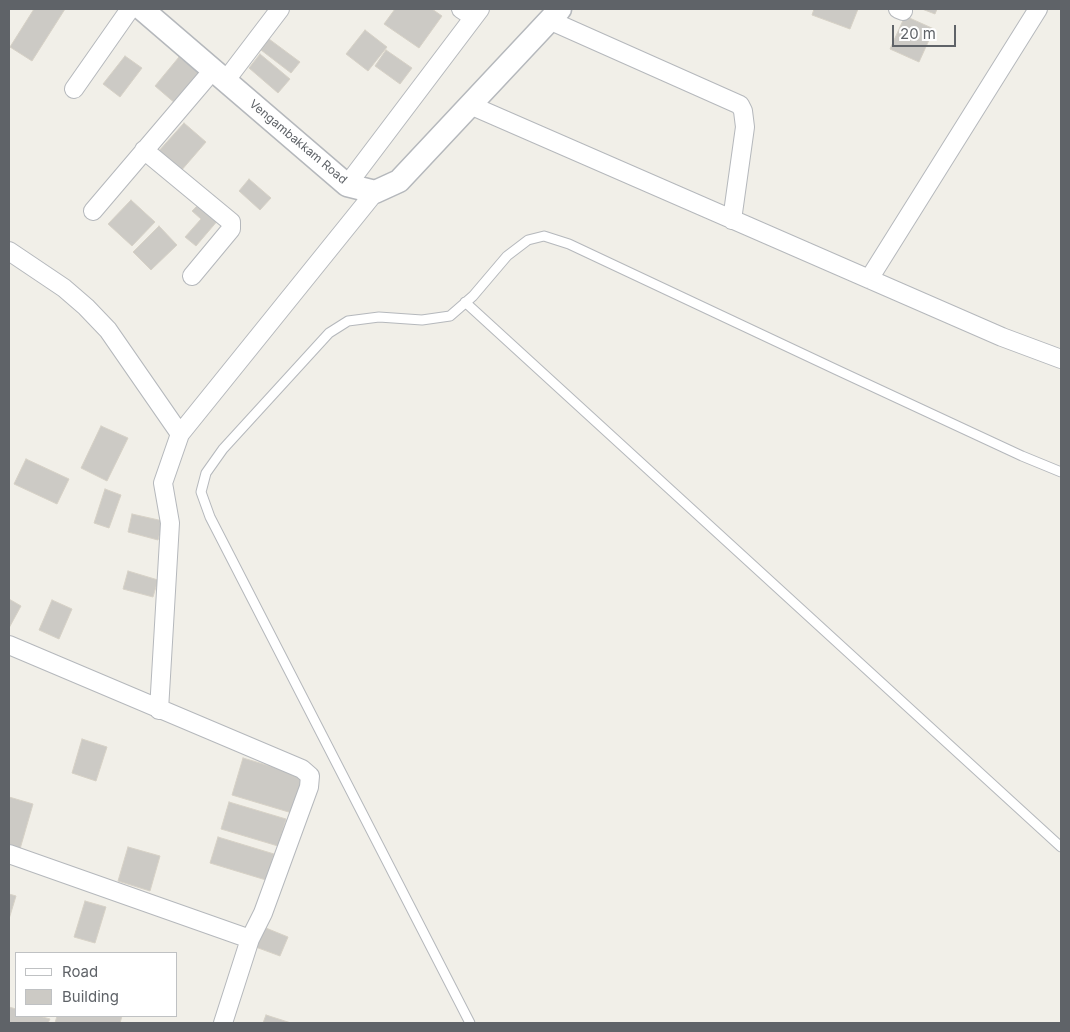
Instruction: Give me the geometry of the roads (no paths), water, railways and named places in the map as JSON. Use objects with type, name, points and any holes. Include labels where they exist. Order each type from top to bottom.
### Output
[{"type":"street","points":[[74,89],[130,9]]},
{"type":"street","name":"Vengambakkam Road","points":[[142,9],[347,185],[375,192]]},
{"type":"street","points":[[93,211],[144,150],[220,75],[280,9]]},
{"type":"street","points":[[869,279],[1038,9]]},
{"type":"street","points":[[347,185],[471,12]]},
{"type":"street","points":[[159,710],[170,522],[163,483],[180,434],[375,192],[399,181],[554,14],[740,106],[743,111],[745,127],[732,220]]},
{"type":"street","points":[[470,105],[1002,337],[1061,359]]},
{"type":"street","points":[[144,150],[231,222],[231,228],[192,276]]},
{"type":"street","points":[[9,251],[64,288],[97,318],[108,330],[180,434]]},
{"type":"street","points":[[9,646],[302,769],[310,776],[306,796],[263,913],[250,939],[223,1023]]},
{"type":"street","points":[[9,854],[250,939]]},
{"type":"lane","points":[[470,1023],[210,517],[201,492],[206,473],[223,449],[329,333],[348,321],[379,316],[422,320],[450,316],[473,296],[507,256],[528,240],[544,236],[569,244],[1022,456],[1061,472]]},
{"type":"lane","points":[[465,302],[1061,847]]}]
